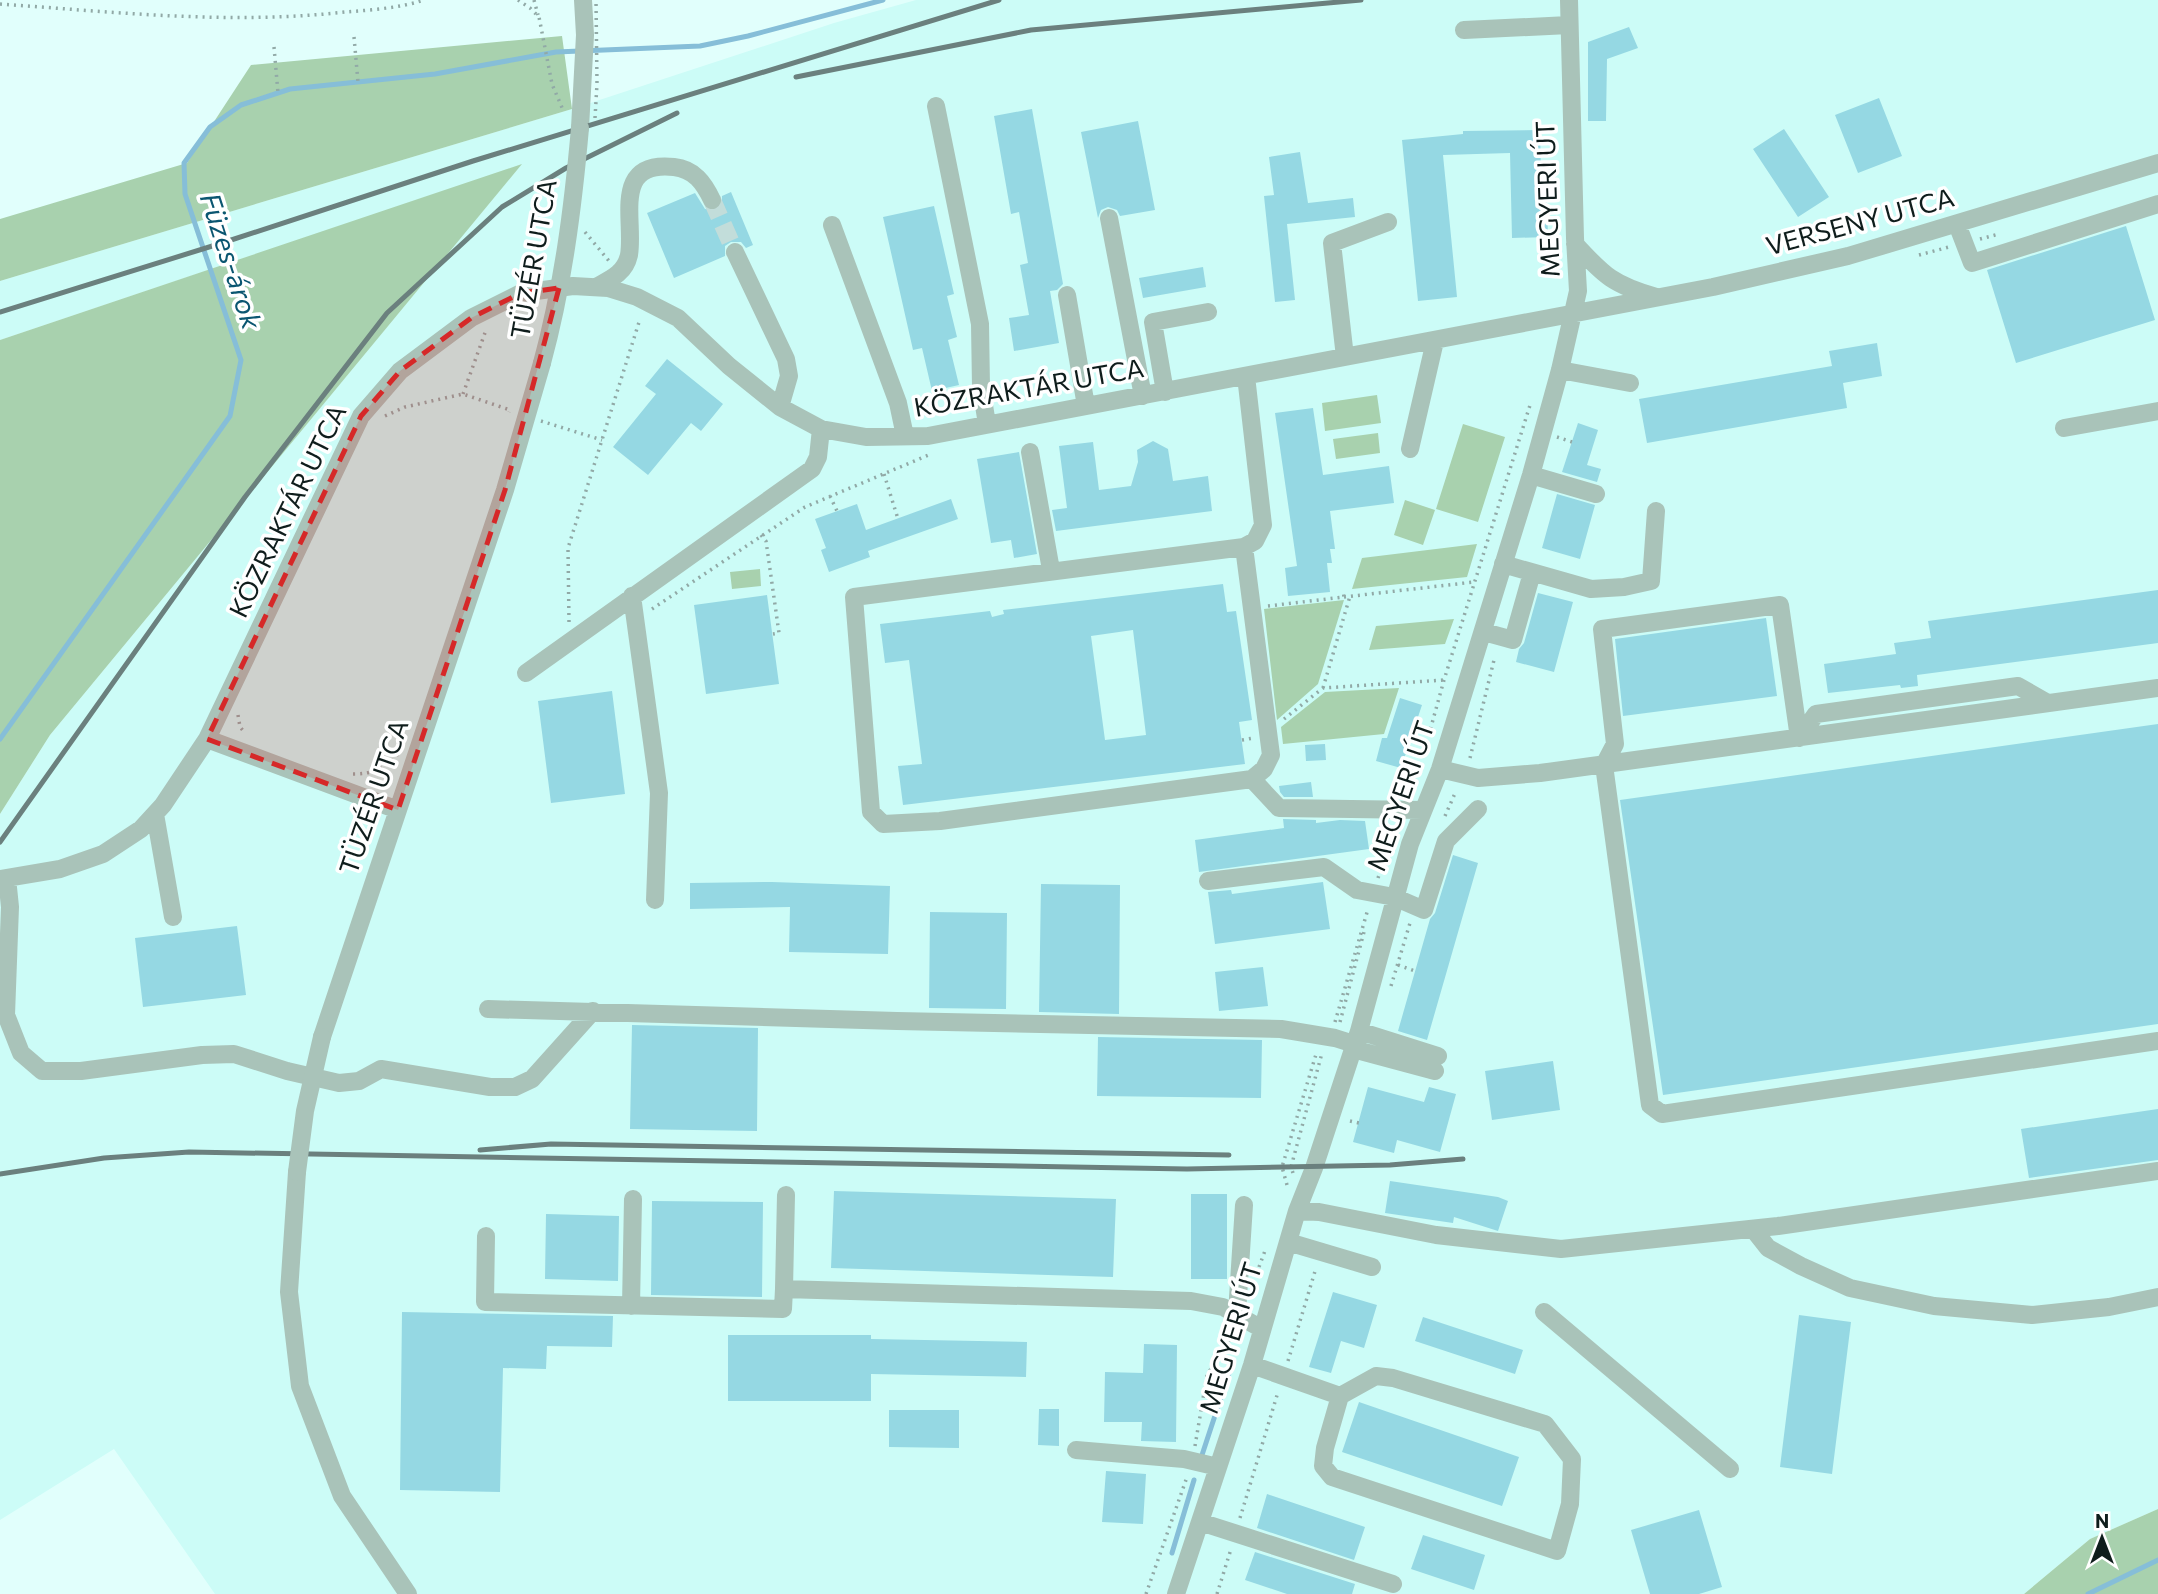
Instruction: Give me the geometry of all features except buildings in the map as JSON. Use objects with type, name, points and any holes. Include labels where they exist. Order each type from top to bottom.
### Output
[{"type":"street","name":"TÜZÉR UTCA","points":[[408,1594],[342,1496],[300,1386],[289,1292],[297,1172],[305,1111],[322,1037],[505,490],[553,323],[574,192],[583,85],[583,0]]},
{"type":"street","name":"MEGYERI ÚT","points":[[1176,1594],[1252,1365],[1297,1211],[1314,1168],[1355,1041],[1394,897],[1423,810],[1440,769],[1484,632],[1560,370],[1578,291],[1569,0]]},
{"type":"street","points":[[1464,30],[1569,25]]},
{"type":"street","points":[[936,106],[980,324],[981,387],[987,424]]},
{"type":"street","name":"VERSENY UTCA","points":[[1571,316],[1848,256],[2158,163]]},
{"type":"street","points":[[641,299],[631,278],[629,256],[628,199],[635,181],[643,172],[660,166],[677,167],[692,173],[704,183],[712,200]]},
{"type":"street","points":[[1957,223],[1972,262],[2158,204]]},
{"type":"street","points":[[1110,218],[1143,396]]},
{"type":"street","points":[[1345,358],[1332,243],[1388,222]]},
{"type":"street","points":[[832,225],[898,403],[905,436]]},
{"type":"street","points":[[1575,244],[1594,265],[1625,288],[1660,298]]},
{"type":"street","points":[[735,252],[786,359],[789,376],[780,407]]},
{"type":"street","points":[[596,288],[620,274],[629,256]]},
{"type":"street","name":"KÖZRAKTÁR UTCA","points":[[4,879],[60,869],[103,854],[141,829],[155,814],[207,739],[361,416],[400,370],[471,318],[521,293],[573,286],[596,288],[641,299],[678,318],[729,366],[780,407],[821,429],[866,437],[928,436],[1571,316]]},
{"type":"street","points":[[1067,295],[1086,405]]},
{"type":"street","points":[[1165,391],[1153,323],[1208,312]]},
{"type":"street","points":[[1410,449],[1435,341]]},
{"type":"street","points":[[1560,370],[1630,383]]},
{"type":"street","points":[[1244,547],[1271,755],[1264,769],[1252,779],[940,821],[883,824],[870,812],[854,597],[1244,547],[1255,541],[1263,525],[1244,405],[1246,376]]},
{"type":"street","points":[[2064,428],[2158,411]]},
{"type":"street","points":[[526,673],[812,469],[818,457],[821,429]]},
{"type":"street","points":[[1030,452],[1051,570]]},
{"type":"street","points":[[1531,475],[1596,494]]},
{"type":"street","points":[[1503,564],[1591,589],[1624,587],[1651,581],[1656,510]]},
{"type":"street","points":[[1484,632],[1513,639],[1532,573]]},
{"type":"street","points":[[632,596],[659,793],[655,900]]},
{"type":"street","points":[[1799,738],[1780,605],[1602,629],[1615,744],[1604,765],[1650,1105],[1662,1114],[2158,1041]]},
{"type":"street","points":[[1440,769],[1478,778],[1604,765],[2158,688]]},
{"type":"street","points":[[207,739],[398,810]]},
{"type":"street","points":[[1252,779],[1279,808],[1423,810]]},
{"type":"street","points":[[1208,881],[1324,867],[1357,890],[1394,897],[1424,910],[1446,841],[1478,809]]},
{"type":"street","points":[[155,814],[173,917]]},
{"type":"street","points":[[4,879],[10,907],[6,1015],[21,1053],[42,1071],[81,1071],[202,1055],[234,1054],[287,1071],[339,1083],[359,1081],[381,1069],[490,1087],[515,1087],[532,1079],[593,1011]]},
{"type":"street","points":[[488,1009],[1282,1029],[1355,1041],[1437,1064]]},
{"type":"street","points":[[1297,1211],[1319,1212],[1436,1235],[1561,1249],[1753,1229],[2158,1171]]},
{"type":"street","points":[[486,1236],[485,1302],[783,1309],[786,1195]]},
{"type":"street","points":[[631,1306],[633,1199]]},
{"type":"street","points":[[1237,1313],[1244,1205]]},
{"type":"street","points":[[1753,1229],[1768,1248],[1850,1288],[1934,1306],[2032,1315],[2156,1303]]},
{"type":"street","points":[[1289,1242],[1372,1267]]},
{"type":"street","points":[[784,1290],[1191,1301],[1223,1307],[1262,1329]]},
{"type":"street","points":[[1544,1312],[1730,1469]]},
{"type":"street","points":[[1252,1365],[1340,1396],[1376,1376],[1393,1378],[1545,1424],[1572,1459],[1570,1504],[1557,1550],[1332,1477],[1323,1466],[1325,1448],[1340,1396]]},
{"type":"street","points":[[1076,1450],[1184,1459],[1218,1467]]},
{"type":"street","points":[[1200,1522],[1393,1584]]},
{"type":"path","points":[[0,4],[138,15],[268,19],[360,11],[424,0]]},
{"type":"path","points":[[518,0],[539,17]]},
{"type":"path","points":[[534,0],[552,85]]},
{"type":"path","points":[[354,37],[358,82]]},
{"type":"path","points":[[274,47],[278,93]]},
{"type":"path","points":[[569,641],[568,548],[602,440],[641,299]]},
{"type":"path","points":[[463,394],[489,322]]},
{"type":"path","points":[[383,417],[405,407],[463,394],[510,410]]},
{"type":"path","points":[[1421,765],[1444,680],[1532,397]]},
{"type":"path","points":[[539,420],[602,440]]},
{"type":"path","points":[[1554,436],[1572,442]]},
{"type":"path","points":[[636,620],[805,507],[939,452]]},
{"type":"path","points":[[884,474],[898,519]]},
{"type":"path","points":[[830,496],[837,511]]},
{"type":"path","points":[[761,535],[766,541],[779,633],[773,634]]},
{"type":"path","points":[[1252,608],[1475,582]]},
{"type":"path","points":[[1343,590],[1344,597]]},
{"type":"path","points":[[1323,688],[1350,596]]},
{"type":"path","points":[[1278,724],[1323,688],[1444,680]]},
{"type":"path","points":[[244,703],[238,716],[240,727],[250,739]]},
{"type":"path","points":[[348,774],[368,774],[389,765],[400,750],[416,755]]},
{"type":"path","points":[[1445,817],[1470,757]]},
{"type":"path","points":[[1293,1189],[1291,1167],[1323,1051],[1333,1037],[1372,893],[1388,850]]},
{"type":"path","points":[[1398,965],[1415,971]]},
{"type":"path","points":[[1288,1185],[1282,1167],[1319,1045],[1333,1037]]},
{"type":"path","points":[[1350,1121],[1359,1123]]},
{"type":"path","points":[[1258,1270],[1267,1246]]},
{"type":"path","points":[[1217,1594],[1321,1251]]},
{"type":"highlighted area","points":[[559,288],[505,490],[398,810],[207,739],[361,416],[400,371],[471,318],[521,293]]},
{"type":"shaded area","points":[[916,0],[2158,0],[2158,1509],[2090,1539],[2024,1594],[215,1594],[114,1449],[0,1520],[0,814],[50,735],[521,165],[0,340],[0,281],[572,109],[834,23]]},
{"type":"green space","points":[[562,36],[572,109],[0,281],[0,219],[187,163],[251,65]]},
{"type":"green space","points":[[522,164],[50,735],[0,814],[0,340]]},
{"type":"green space","points":[[1377,395],[1381,423],[1325,431],[1322,403]]},
{"type":"green space","points":[[1463,424],[1505,437],[1478,522],[1436,509]]},
{"type":"green space","points":[[1378,433],[1380,453],[1336,459],[1333,439]]},
{"type":"green space","points":[[1405,500],[1435,510],[1423,545],[1394,535]]},
{"type":"green space","points":[[1477,544],[1467,577],[1352,589],[1362,558]]},
{"type":"green space","points":[[760,569],[761,586],[732,589],[730,572]]},
{"type":"green space","points":[[1344,600],[1318,684],[1277,720],[1264,609]]},
{"type":"green space","points":[[1454,619],[1445,644],[1369,650],[1376,626]]},
{"type":"green space","points":[[1399,688],[1384,734],[1283,744],[1281,727],[1325,692]]},
{"type":"green space","points":[[2158,1509],[2158,1594],[2024,1594],[2090,1539]]},
{"type":"waterway","name":"Füzes-árok","points":[[0,739],[230,416],[241,360],[185,194],[184,163],[210,127],[241,105],[290,89],[435,74],[556,52],[700,46],[883,0]]},
{"type":"waterway","points":[[1202,1455],[1230,1370]]},
{"type":"waterway","points":[[1172,1553],[1194,1480]]},
{"type":"waterway","points":[[2088,1594],[2158,1560]]},
{"type":"tunnel","points":[[712,200],[735,252]]},
{"type":"railway","points":[[0,312],[473,161],[999,0]]},
{"type":"railway","points":[[796,77],[1031,30],[1361,0]]},
{"type":"railway","points":[[0,842],[245,497],[387,313],[502,207],[566,168],[677,113]]},
{"type":"railway","points":[[480,1150],[551,1144],[1229,1155]]},
{"type":"railway","points":[[0,1174],[104,1158],[189,1152],[1187,1169],[1390,1165],[1463,1159]]}]
